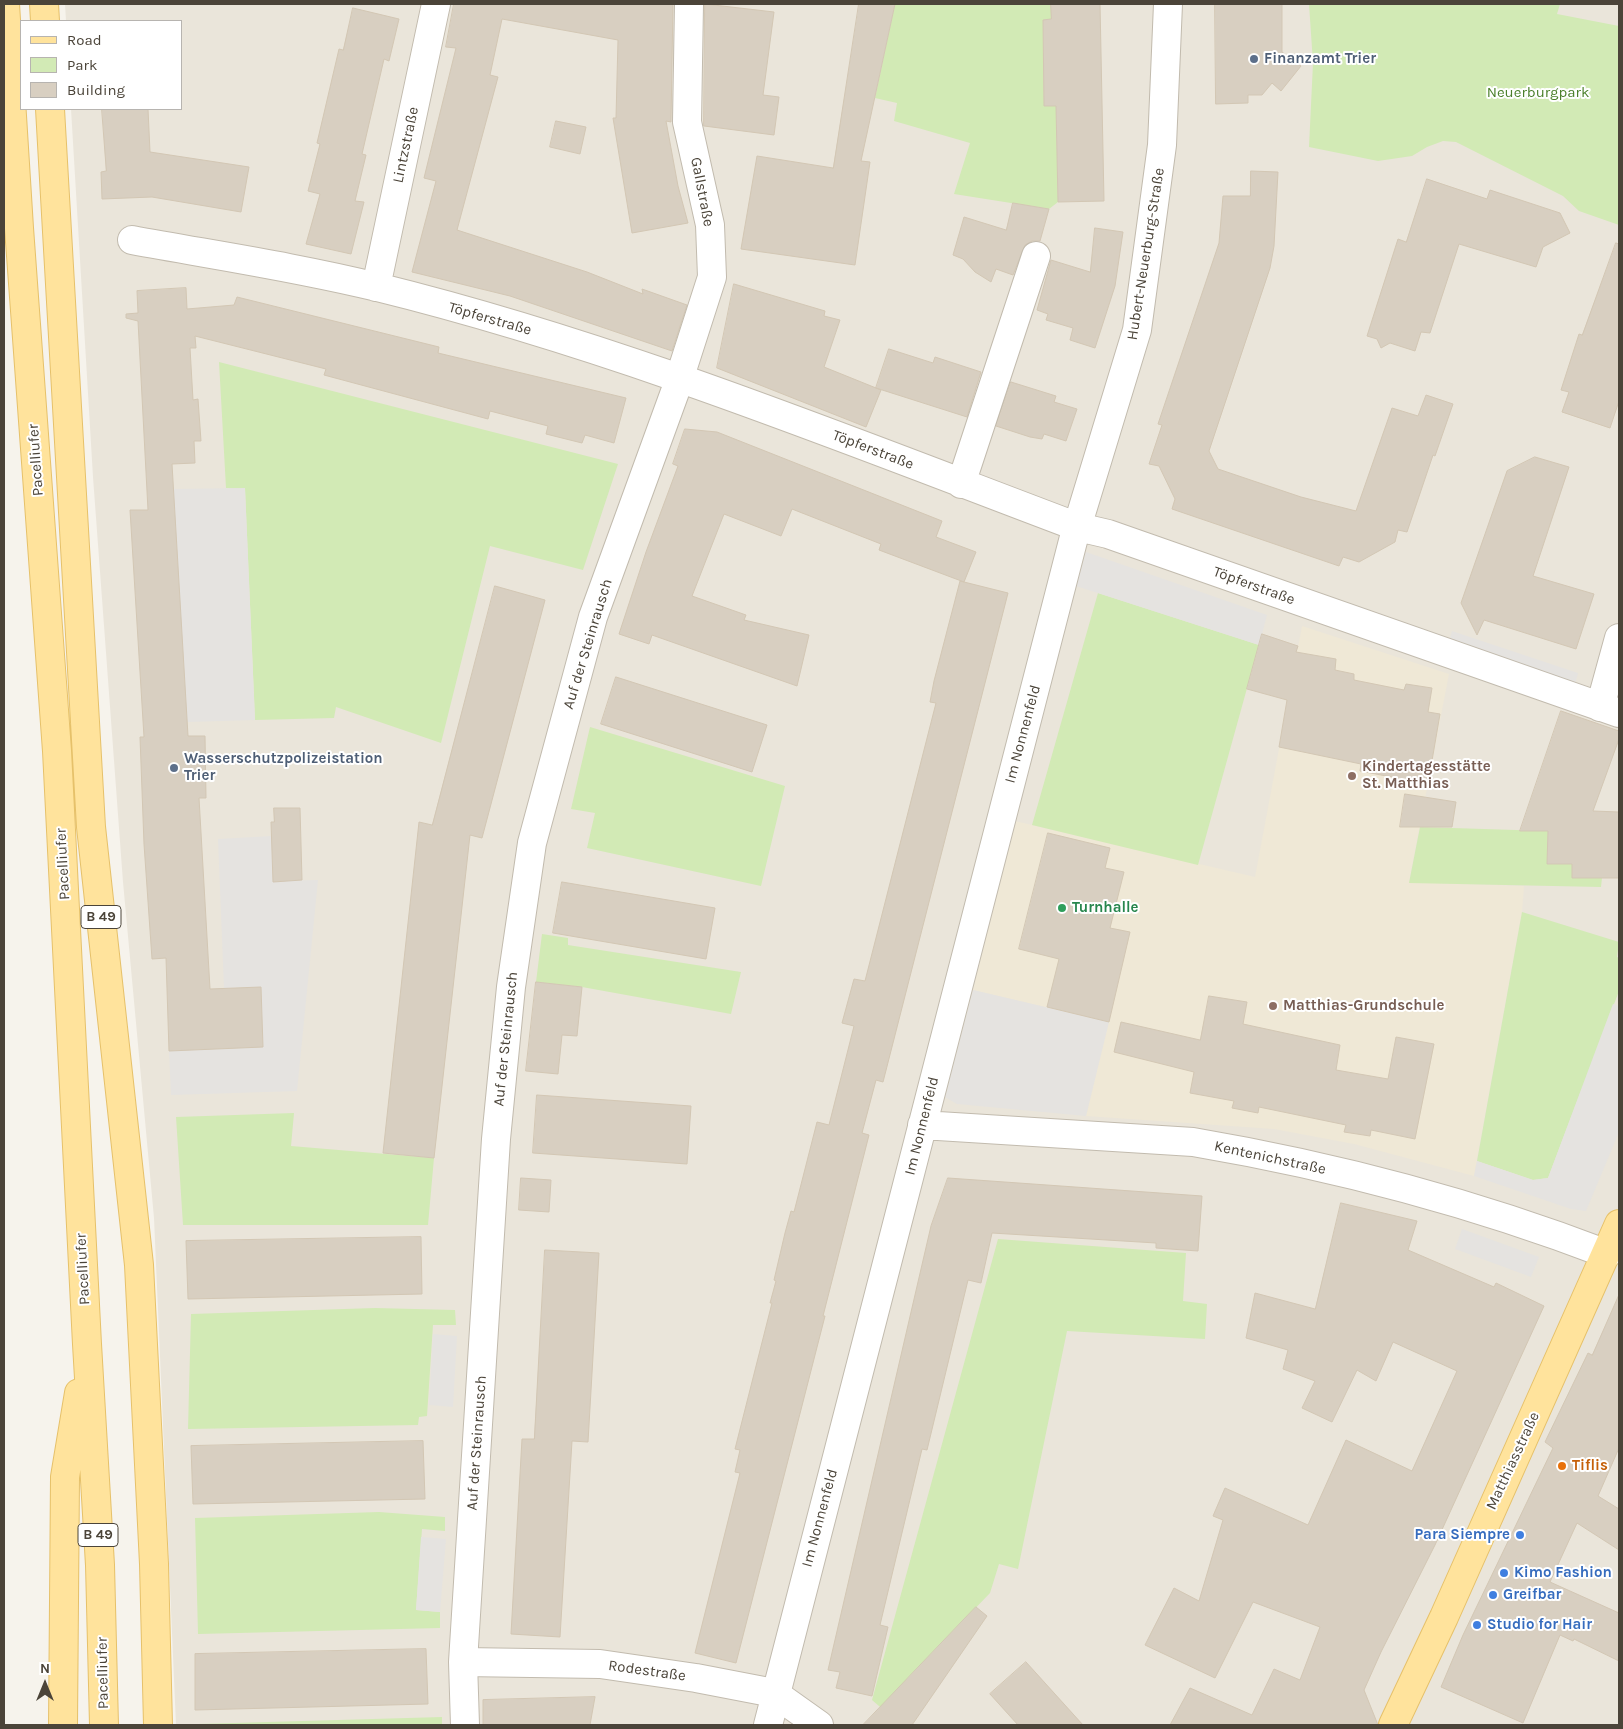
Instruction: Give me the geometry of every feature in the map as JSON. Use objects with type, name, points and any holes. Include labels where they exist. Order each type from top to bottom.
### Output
[{"type":"main road","name":"Pacelliufer","points":[[6,4],[19,228],[57,751],[100,1565],[104,1725]]},
{"type":"main road","points":[[44,4],[45,20]]},
{"type":"main road","name":"Pacelliufer","points":[[50,110],[91,827],[139,1265],[154,1564],[158,1725]]},
{"type":"main road","name":"Matthiasstraße","points":[[1393,1725],[1444,1617],[1480,1532],[1619,1224]]},
{"type":"main road","points":[[63,1725],[65,1477],[87,1344]]},
{"type":"street","name":"Lintzstraße","points":[[376,287],[436,4]]},
{"type":"street","name":"Gallstraße","points":[[679,377],[712,277],[710,225],[687,122],[689,4]]},
{"type":"street","name":"Hubert-Neuerburg-Straße","points":[[1078,526],[1136,330],[1162,145],[1168,4]]},
{"type":"street","name":"Töpferstraße","points":[[132,240],[376,287],[525,329],[679,377],[961,484],[1078,526],[1108,534],[1610,710],[1619,638]]},
{"type":"street","points":[[961,484],[1036,256]]},
{"type":"street","name":"Auf der Steinrausch","points":[[465,1725],[463,1662],[496,1138],[511,987],[532,843],[593,617],[679,377]]},
{"type":"street","name":"Im Nonnenfeld","points":[[768,1725],[774,1693],[1078,526]]},
{"type":"street","name":"Kentenichstraße","points":[[922,1125],[1193,1142],[1232,1149],[1388,1183],[1537,1229],[1607,1254]]},
{"type":"street","name":"Rodestraße","points":[[463,1662],[600,1664],[696,1678],[774,1693],[819,1725]]},
{"type":"shaded area","points":[[65,4],[1619,4],[1619,1725],[176,1725],[154,1218],[123,882],[93,477],[71,110],[182,110],[182,20],[66,20]]},
{"type":"shaded area","points":[[245,488],[255,720],[187,722],[173,489]]},
{"type":"shaded area","points":[[1086,552],[1267,615],[1259,645],[1076,586]]},
{"type":"shaded area","name":"Matthias-Grundschule","points":[[1302,626],[1449,674],[1409,882],[1524,886],[1522,912],[1474,1176],[1354,1144],[1274,1129],[1086,1116],[1108,1022],[973,990],[1015,821],[1255,877]]},
{"type":"shaded area","points":[[1452,631],[1578,673],[1575,684],[1449,642]]},
{"type":"shaded area","points":[[272,836],[273,881],[318,880],[297,1091],[171,1095],[169,1051],[263,1047],[261,987],[224,988],[218,839]]},
{"type":"shaded area","points":[[973,990],[1109,1022],[1086,1116],[957,1104],[945,1097]]},
{"type":"shaded area","points":[[1613,1004],[1619,1006],[1619,1132],[1586,1211],[1571,1209],[1474,1176],[1477,1161],[1533,1180],[1548,1178]]},
{"type":"shaded area","points":[[1462,1229],[1539,1257],[1531,1277],[1455,1249]]},
{"type":"shaded area","points":[[433,1334],[457,1336],[453,1407],[429,1405]]},
{"type":"shaded area","points":[[421,1537],[446,1539],[440,1612],[416,1610]]},
{"type":"green space","points":[[895,4],[1051,4],[1051,19],[1043,20],[1044,106],[1056,106],[1058,202],[1049,209],[954,194],[970,143],[894,121],[897,103],[875,98]]},
{"type":"green space","name":"Neuerburgpark","points":[[1309,4],[1560,4],[1557,14],[1619,26],[1619,225],[1579,211],[1563,196],[1456,142],[1443,141],[1427,147],[1412,156],[1378,161],[1309,147],[1313,63]]},
{"type":"green space","points":[[219,362],[618,464],[583,570],[490,546],[441,743],[336,707],[334,718],[255,720],[245,489],[226,488]]},
{"type":"green space","points":[[1098,593],[1259,645],[1198,865],[1032,825]]},
{"type":"green space","points":[[590,727],[785,786],[761,886],[587,848],[595,813],[571,809]]},
{"type":"green space","points":[[1420,827],[1548,831],[1547,864],[1572,864],[1572,878],[1602,878],[1601,887],[1409,883]]},
{"type":"green space","points":[[1522,912],[1619,942],[1617,957],[1619,958],[1619,991],[1548,1178],[1533,1180],[1477,1161]]},
{"type":"green space","points":[[542,934],[568,938],[568,945],[741,972],[731,1014],[582,987],[536,982]]},
{"type":"green space","points":[[294,1113],[291,1146],[434,1158],[428,1225],[183,1225],[176,1117]]},
{"type":"green space","points":[[998,1239],[1186,1253],[1183,1301],[1207,1304],[1205,1339],[1067,1331],[1018,1569],[999,1564],[990,1593],[908,1678],[886,1712],[872,1700]]},
{"type":"green space","points":[[375,1308],[455,1310],[456,1325],[433,1325],[427,1416],[419,1417],[418,1425],[188,1429],[191,1314]]},
{"type":"green space","points":[[379,1512],[445,1517],[445,1531],[422,1529],[416,1610],[440,1612],[440,1628],[198,1634],[195,1518]]},
{"type":"green space","points":[[442,1717],[442,1725],[198,1724]]},
{"type":"building","points":[[454,4],[673,4],[671,122],[666,121],[678,186],[688,223],[632,233],[613,118],[616,118],[618,40],[502,19],[490,75],[498,77],[457,230],[587,272],[643,294],[642,289],[687,305],[672,351],[510,296],[412,272],[436,181],[424,178],[456,48],[446,47]]},
{"type":"building","points":[[705,4],[774,12],[763,95],[779,97],[774,135],[704,126]]},
{"type":"building","points":[[859,4],[895,4],[861,161],[870,162],[855,265],[741,249],[757,156],[833,168]]},
{"type":"building","points":[[1051,4],[1100,4],[1104,201],[1058,202],[1056,106],[1044,106],[1043,20],[1051,19]]},
{"type":"building","name":"Finanzamt Trier","points":[[1215,4],[1282,4],[1282,52],[1301,66],[1281,91],[1272,83],[1262,95],[1248,95],[1248,103],[1216,104]]},
{"type":"building","points":[[353,8],[399,19],[389,61],[384,59],[362,154],[366,155],[355,201],[364,202],[351,254],[306,244],[320,194],[308,191],[320,144],[317,143],[339,49],[343,50]]},
{"type":"building","points":[[102,110],[148,110],[150,152],[249,167],[241,212],[152,197],[102,199],[101,172],[106,171]]},
{"type":"building","points":[[556,121],[586,127],[580,154],[550,147]]},
{"type":"building","points":[[1251,171],[1278,172],[1274,246],[1270,268],[1209,451],[1218,469],[1301,497],[1356,511],[1392,408],[1418,416],[1426,395],[1453,404],[1435,456],[1433,455],[1407,532],[1398,530],[1395,542],[1359,562],[1343,557],[1339,566],[1172,509],[1175,499],[1159,466],[1149,464],[1162,425],[1158,424],[1219,243],[1223,196],[1250,196]]},
{"type":"building","points":[[1427,179],[1487,199],[1490,190],[1560,213],[1570,233],[1543,247],[1536,267],[1459,244],[1430,333],[1421,332],[1415,351],[1390,343],[1381,348],[1377,339],[1367,336],[1398,239],[1406,242]]},
{"type":"building","points":[[1013,203],[1049,209],[1040,241],[1032,241],[1025,245],[1013,275],[996,269],[991,282],[975,272],[963,259],[953,255],[964,217],[1006,230]]},
{"type":"building","points":[[1095,228],[1123,232],[1115,286],[1095,348],[1070,340],[1073,328],[1046,320],[1048,314],[1037,310],[1051,260],[1090,272]]},
{"type":"building","points":[[1616,243],[1619,244],[1619,401],[1610,428],[1562,412],[1569,392],[1561,390],[1579,334],[1582,335]]},
{"type":"building","points":[[734,284],[825,311],[824,316],[840,320],[824,367],[881,390],[866,427],[717,368]]},
{"type":"building","points":[[186,288],[187,309],[234,305],[237,297],[439,347],[438,353],[626,398],[614,443],[585,435],[582,443],[546,434],[548,426],[490,411],[488,419],[324,375],[326,369],[195,336],[196,348],[190,348],[193,400],[198,399],[201,441],[194,441],[195,463],[172,464],[188,736],[205,736],[206,798],[199,798],[210,989],[261,987],[263,1047],[169,1051],[166,958],[152,959],[144,844],[140,737],[144,737],[130,510],[148,510],[138,321],[126,318],[126,314],[138,313],[137,291]]},
{"type":"building","points":[[889,349],[933,363],[935,357],[981,372],[967,417],[876,388]]},
{"type":"building","points":[[1011,382],[1056,396],[1054,402],[1077,409],[1066,441],[1044,434],[1042,439],[1030,437],[996,426]]},
{"type":"building","points":[[685,429],[717,432],[942,521],[936,537],[976,552],[964,582],[879,550],[881,544],[792,509],[781,536],[724,514],[692,596],[746,615],[744,620],[809,635],[797,686],[652,635],[649,644],[619,634],[646,552],[678,466],[673,464]]},
{"type":"building","points":[[1535,457],[1569,467],[1533,576],[1594,594],[1576,649],[1484,620],[1477,635],[1461,603],[1507,471]]},
{"type":"building","points":[[960,581],[1008,593],[883,1082],[876,1080],[862,1133],[869,1135],[823,1316],[825,1316],[736,1663],[695,1653],[740,1473],[735,1472],[740,1450],[735,1449],[772,1303],[770,1303],[776,1281],[774,1280],[785,1233],[791,1211],[794,1212],[817,1122],[829,1125],[854,1026],[842,1023],[854,979],[865,981],[936,703],[930,702],[934,681]]},
{"type":"building","points":[[495,586],[545,600],[482,838],[470,835],[434,1158],[383,1153],[419,822],[432,825]]},
{"type":"building","points":[[1262,634],[1298,646],[1296,652],[1336,659],[1335,670],[1354,674],[1354,680],[1404,690],[1406,684],[1432,688],[1428,712],[1440,714],[1428,784],[1360,771],[1361,764],[1279,747],[1287,700],[1247,689]]},
{"type":"building","points":[[616,677],[767,725],[752,772],[601,724]]},
{"type":"building","points":[[1561,711],[1619,731],[1619,739],[1593,811],[1619,812],[1619,878],[1572,878],[1572,864],[1547,864],[1548,831],[1520,831]]},
{"type":"building","points":[[1405,794],[1456,802],[1452,827],[1400,827]]},
{"type":"building","points":[[274,808],[300,808],[302,880],[273,882],[271,822],[274,822]]},
{"type":"building","name":"Turnhalle","points":[[1048,833],[1110,848],[1105,868],[1124,872],[1110,928],[1130,932],[1109,1022],[1047,1007],[1059,959],[1019,949]]},
{"type":"building","points":[[562,882],[715,908],[706,959],[553,933]]},
{"type":"building","points":[[536,982],[582,987],[577,1036],[562,1035],[558,1074],[526,1071]]},
{"type":"building","points":[[1209,996],[1247,1002],[1243,1024],[1340,1045],[1336,1070],[1388,1079],[1396,1037],[1434,1044],[1415,1139],[1371,1130],[1370,1136],[1344,1132],[1346,1125],[1259,1107],[1258,1113],[1232,1108],[1234,1101],[1190,1093],[1194,1072],[1114,1052],[1121,1022],[1200,1040]]},
{"type":"building","points":[[537,1095],[691,1106],[687,1164],[533,1153]]},
{"type":"building","points":[[521,1178],[551,1180],[549,1212],[519,1210]]},
{"type":"building","points":[[948,1178],[1202,1196],[1198,1251],[1156,1248],[1156,1243],[992,1233],[981,1283],[968,1280],[927,1450],[922,1449],[880,1625],[888,1627],[872,1696],[836,1688],[840,1672],[828,1670],[931,1226]]},
{"type":"building","points":[[1341,1203],[1417,1221],[1408,1250],[1494,1287],[1496,1283],[1544,1306],[1435,1545],[1364,1690],[1378,1725],[1170,1725],[1190,1688],[1252,1715],[1274,1669],[1300,1680],[1320,1627],[1253,1602],[1215,1678],[1145,1645],[1174,1588],[1199,1601],[1223,1520],[1213,1516],[1225,1488],[1308,1525],[1346,1440],[1412,1471],[1457,1371],[1393,1342],[1376,1381],[1357,1370],[1332,1422],[1302,1408],[1315,1381],[1283,1369],[1288,1350],[1246,1338],[1255,1293],[1315,1309]]},
{"type":"building","points":[[421,1237],[422,1294],[188,1299],[186,1241]]},
{"type":"building","points":[[545,1250],[599,1253],[588,1442],[572,1441],[560,1637],[511,1634],[522,1439],[534,1439]]},
{"type":"building","points":[[1619,1295],[1619,1448],[1598,1496],[1619,1509],[1619,1550],[1577,1523],[1550,1582],[1619,1613],[1619,1661],[1574,1639],[1573,1641],[1560,1635],[1523,1723],[1441,1687],[1463,1635],[1553,1448],[1545,1442],[1588,1353],[1592,1355]]},
{"type":"building","points":[[423,1441],[425,1499],[193,1504],[191,1446]]},
{"type":"building","points":[[976,1607],[987,1616],[912,1725],[863,1725]]},
{"type":"building","points":[[426,1649],[428,1704],[195,1710],[195,1654]]},
{"type":"building","points":[[1026,1662],[1083,1725],[1018,1725],[990,1694]]},
{"type":"building","points":[[595,1697],[590,1725],[483,1725],[483,1700]]},
{"type":"place","name":"Finanzamt Trier","points":[[1254,59]]},
{"type":"place","name":"Wasserschutzpolizeistation Trier","points":[[174,768]]},
{"type":"place","name":"Kindertagesstätte St. Matthias","points":[[1352,776]]},
{"type":"place","name":"Turnhalle","points":[[1062,908]]},
{"type":"place","name":"Matthias-Grundschule","points":[[1273,1006]]},
{"type":"place","name":"Tiflis","points":[[1562,1466]]},
{"type":"place","name":"Para Siempre","points":[[1520,1535]]},
{"type":"place","name":"Kimo Fashion","points":[[1504,1573]]},
{"type":"place","name":"Greifbar","points":[[1493,1595]]},
{"type":"place","name":"Studio for Hair","points":[[1477,1625]]}]
